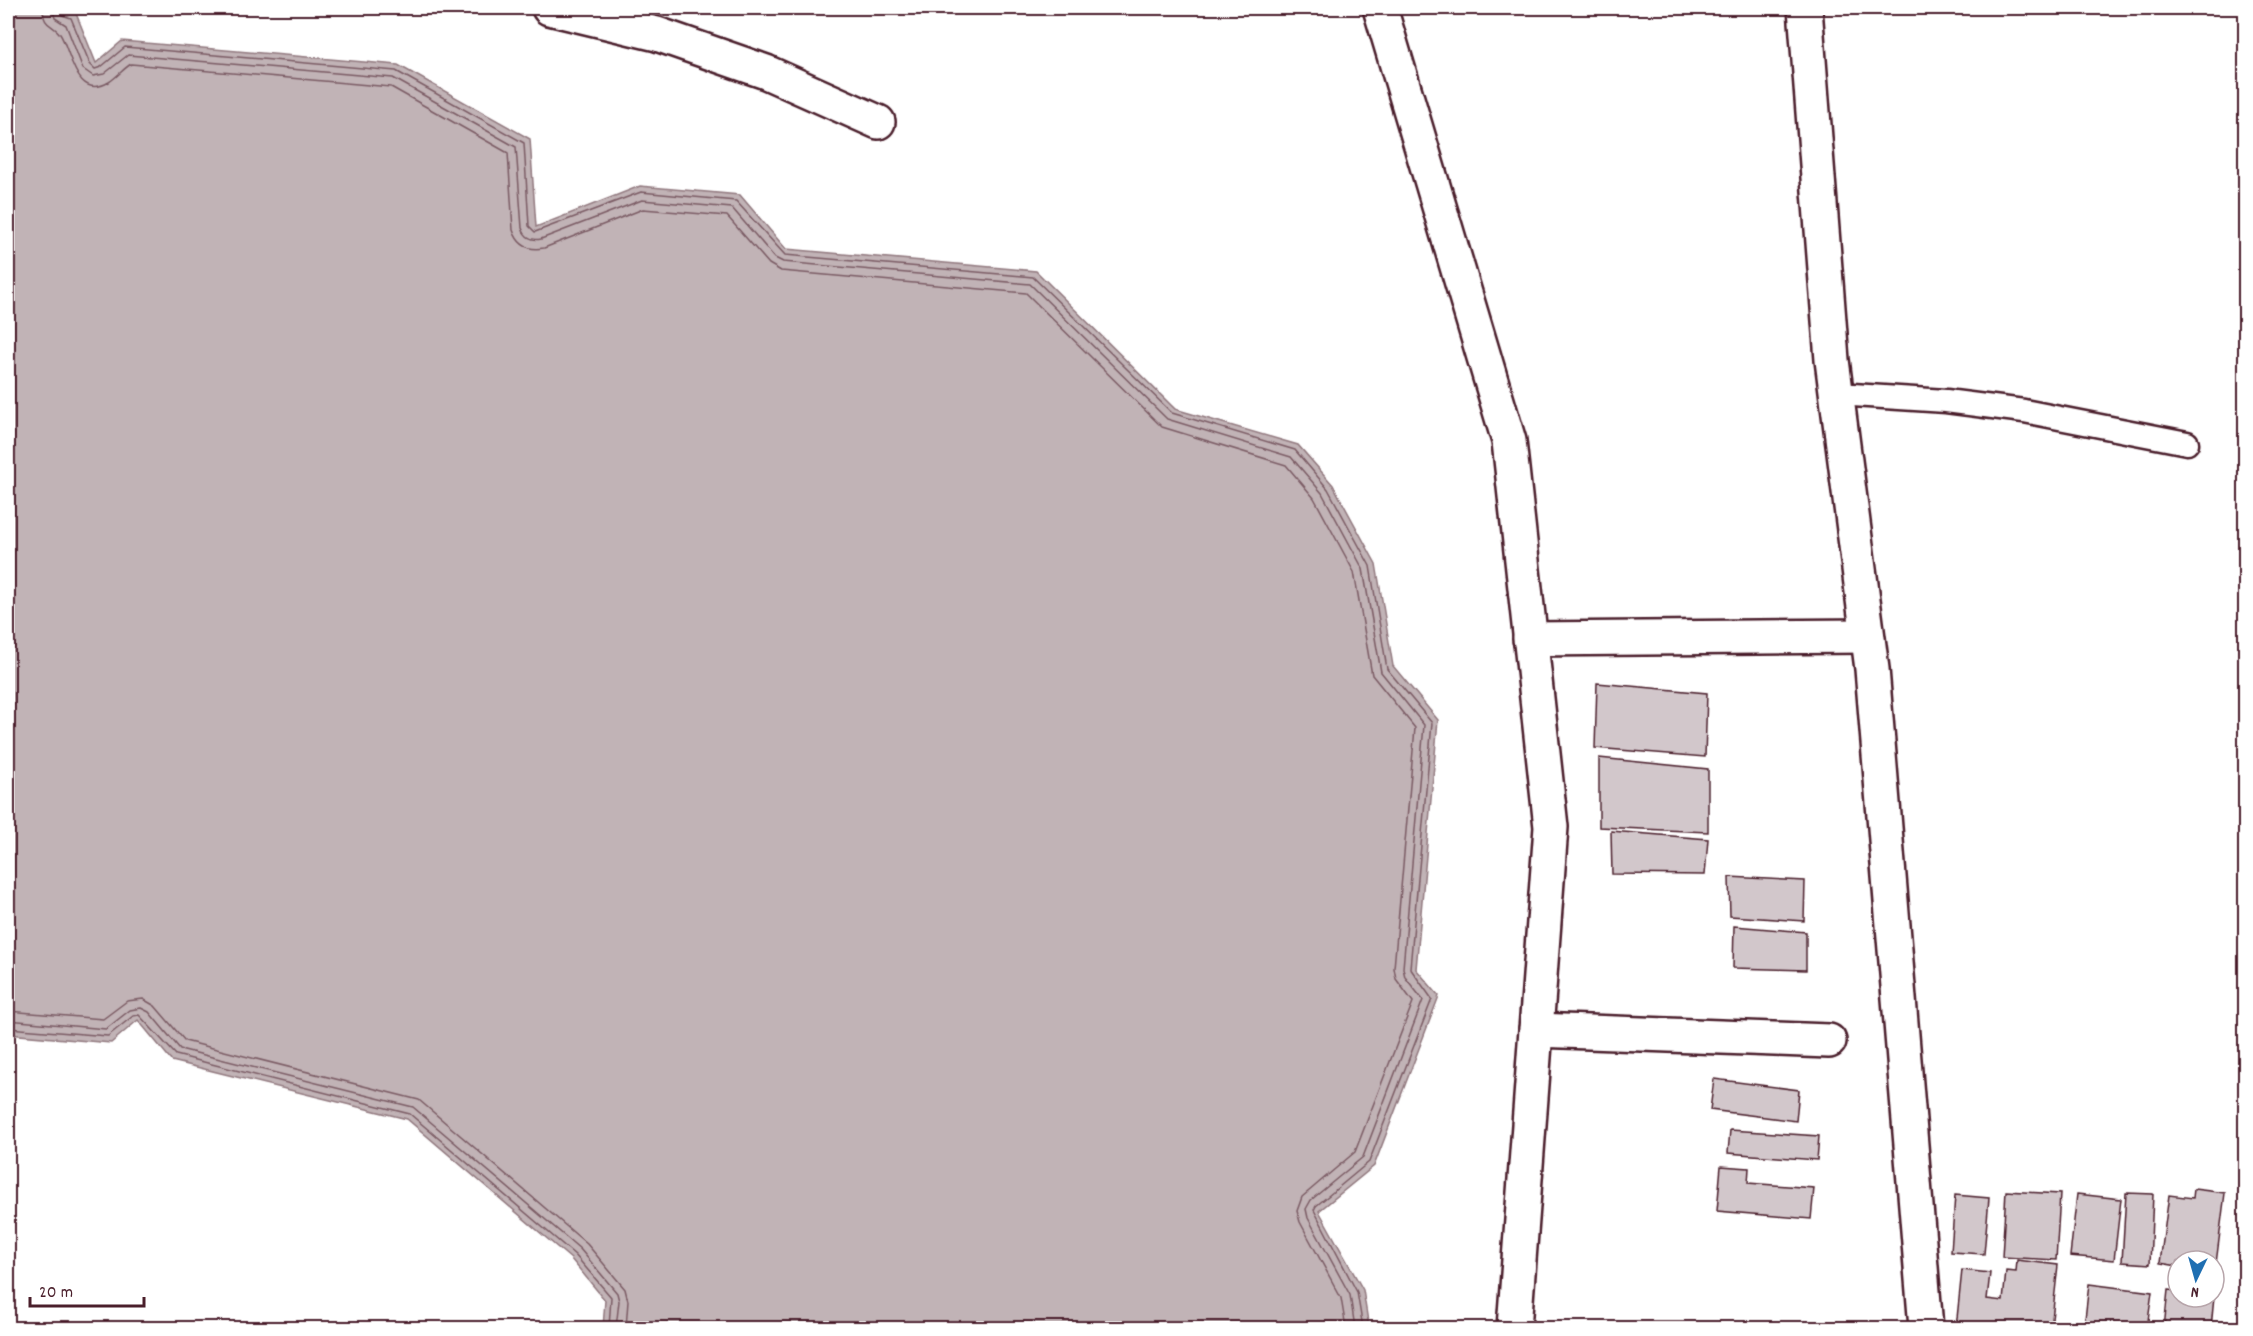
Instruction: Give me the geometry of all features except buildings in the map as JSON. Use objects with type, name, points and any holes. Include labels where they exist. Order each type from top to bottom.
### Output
[{"type":"street","points":[[549,8],[657,34],[766,72],[878,122]]},
{"type":"street","points":[[1380,8],[1509,441],[1551,827],[1514,1329]]},
{"type":"street","points":[[1805,8],[1832,360],[1867,636],[1926,1329]]},
{"type":"street","points":[[1530,639],[1867,636]]},
{"type":"street","points":[[1536,1030],[1829,1041]]},
{"type":"lane","points":[[1837,394],[1946,401],[2024,411],[2187,443]]},
{"type":"water","points":[[8,8],[75,11],[96,63],[122,41],[398,65],[530,139],[536,227],[640,186],[740,195],[786,249],[1036,271],[1175,409],[1298,445],[1333,485],[1376,564],[1393,666],[1438,720],[1416,969],[1439,996],[1374,1166],[1319,1211],[1363,1290],[1369,1328],[603,1328],[605,1300],[571,1259],[407,1119],[172,1061],[138,1020],[111,1043],[8,1034]]}]
